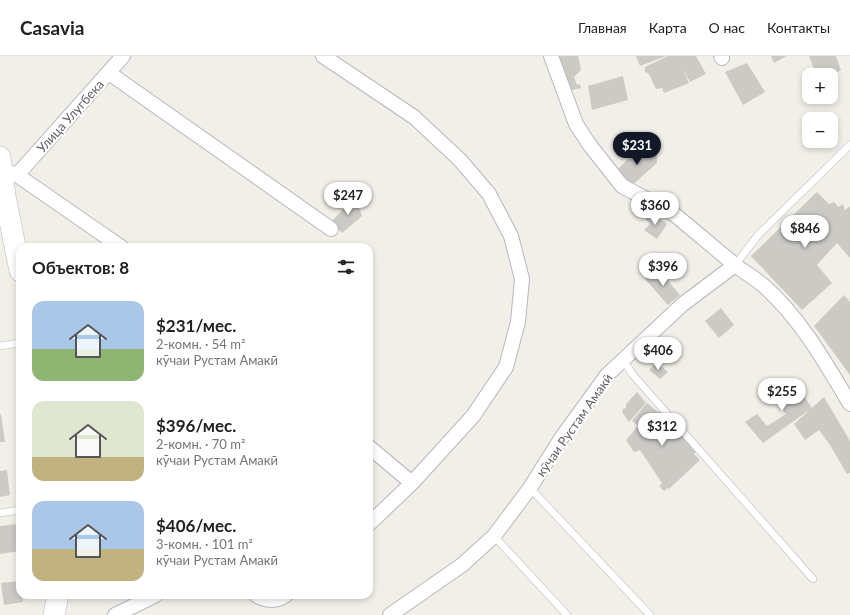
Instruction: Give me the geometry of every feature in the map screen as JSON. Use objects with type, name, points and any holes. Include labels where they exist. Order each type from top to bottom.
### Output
[{"type":"street","name":"Улица Улугбека","points":[[6,167],[109,73],[123,56]]},
{"type":"street","points":[[323,56],[414,117],[460,160],[489,194],[511,236],[522,279],[518,322],[506,367],[473,416],[412,483],[373,520]]},
{"type":"street","points":[[551,56],[576,124],[589,144],[622,186],[674,214],[735,265],[764,285],[792,314],[816,348],[850,404]]},
{"type":"street","points":[[109,73],[331,229]]},
{"type":"street","points":[[16,255],[2,197],[6,167],[115,243]]},
{"type":"street","name":"кӯчаи Рустам Амакӣ","points":[[390,615],[462,565],[494,536],[530,488],[562,437],[607,375],[683,304],[735,265]]},
{"type":"street","points":[[373,450],[412,483]]},
{"type":"street","points":[[54,615],[57,599]]},
{"type":"street","points":[[115,615],[148,599]]},
{"type":"street","points":[[261,599],[273,599]]},
{"type":"lane","points":[[735,265],[759,234],[850,145]]},
{"type":"lane","points":[[0,346],[16,344]]},
{"type":"lane","points":[[623,360],[633,375],[813,579]]},
{"type":"lane","points":[[530,488],[650,615]]},
{"type":"lane","points":[[0,512],[16,510]]},
{"type":"lane","points":[[494,536],[567,615]]},
{"type":"building","points":[[558,56],[578,56],[581,70],[574,77],[577,85],[580,84],[581,88],[567,91]]},
{"type":"building","points":[[636,56],[666,56],[640,66]]},
{"type":"building","points":[[668,56],[696,56],[706,74],[690,82],[683,69],[689,83],[664,93],[662,88],[656,89],[649,74],[645,72],[645,67]]},
{"type":"building","points":[[771,56],[787,56],[774,63]]},
{"type":"building","points":[[809,56],[836,56],[841,70],[838,72],[838,68],[813,68]]},
{"type":"building","points":[[747,63],[765,92],[743,105],[725,72]]},
{"type":"building","points":[[623,76],[628,100],[592,110],[588,86]]},
{"type":"building","points":[[642,145],[649,153],[654,152],[657,156],[657,163],[630,187],[616,171]]},
{"type":"building","points":[[817,192],[829,204],[834,202],[838,207],[843,204],[845,210],[840,215],[850,206],[850,258],[837,243],[817,265],[832,283],[802,310],[751,256]]},
{"type":"building","points":[[355,196],[362,216],[342,233],[332,221]]},
{"type":"building","points":[[650,212],[667,224],[657,239],[644,230],[650,224],[645,219]]},
{"type":"building","points":[[658,269],[680,295],[668,305],[645,279]]},
{"type":"building","points":[[844,295],[850,302],[850,375],[814,326]]},
{"type":"building","points":[[721,308],[734,325],[719,338],[705,321]]},
{"type":"building","points":[[657,362],[668,372],[660,379],[649,370]]},
{"type":"building","points":[[792,379],[812,408],[763,443],[745,422],[757,414],[767,426],[786,414],[772,396]]},
{"type":"building","points":[[637,392],[646,403],[629,422],[622,412],[623,409],[626,408],[626,404]]},
{"type":"building","points":[[824,397],[850,441],[850,473],[847,474],[830,445],[819,430],[805,440],[794,424]]},
{"type":"building","points":[[647,403],[658,412],[661,412],[696,452],[694,454],[700,460],[669,489],[668,488],[664,491],[659,486],[662,483],[640,450],[634,452],[626,440],[637,427],[640,427],[632,421]]},
{"type":"building","points":[[1,414],[5,442],[0,442]]},
{"type":"building","points":[[7,470],[10,495],[0,497],[0,471]]},
{"type":"building","points":[[16,524],[16,552],[0,554],[0,526]]},
{"type":"building","points":[[16,581],[16,599],[23,599],[23,602],[4,605],[1,583]]}]
